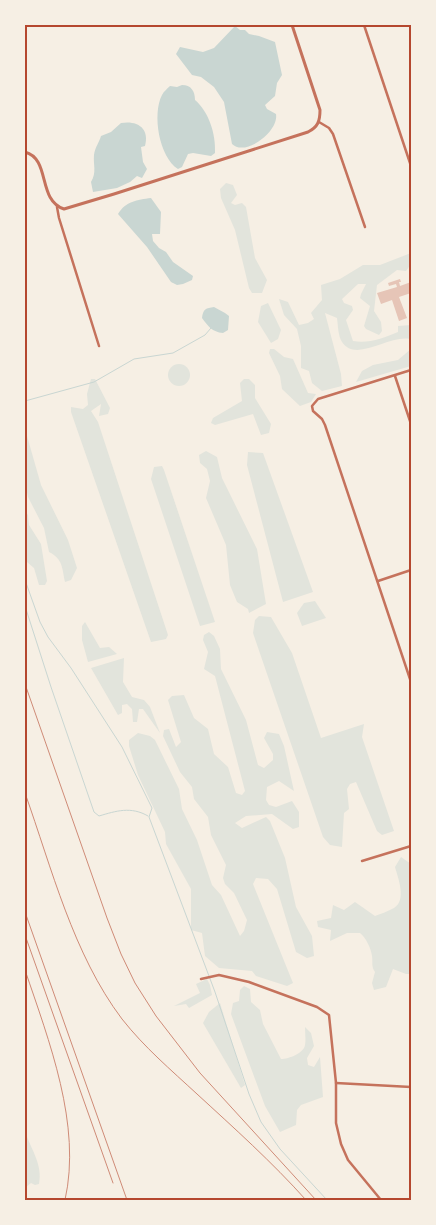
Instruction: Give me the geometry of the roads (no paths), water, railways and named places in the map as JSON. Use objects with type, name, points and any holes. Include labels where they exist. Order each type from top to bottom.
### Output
[{"type":"street","points":[[25,152],[35,157],[50,198],[57,206],[64,209],[313,130],[320,117],[318,103],[292,25]]},
{"type":"street","points":[[364,25],[411,166]]},
{"type":"street","points":[[319,122],[329,128],[332,134],[365,227]]},
{"type":"street","points":[[57,206],[59,218],[99,346]]},
{"type":"street","points":[[411,370],[318,400],[312,406],[312,411],[322,419],[325,425],[411,682]]},
{"type":"street","points":[[395,376],[411,424]]},
{"type":"street","points":[[378,581],[411,570]]},
{"type":"street","points":[[362,862],[411,846]]},
{"type":"street","points":[[200,978],[219,975],[249,982],[317,1006],[329,1015],[336,1083],[336,1124],[341,1144],[348,1160],[381,1200]]},
{"type":"street","points":[[336,1083],[411,1087]]},
{"type":"waterway","points":[[25,401],[94,382],[134,359],[173,353],[205,335],[211,328]]},
{"type":"waterway","points":[[25,580],[40,622],[48,637],[71,668],[122,747],[152,808],[149,817],[215,992],[249,1094],[261,1122],[280,1149],[327,1200]]},
{"type":"waterway","points":[[25,606],[94,812],[99,816],[130,810],[148,816]]},
{"type":"railway","points":[[25,684],[107,918],[135,983],[156,1016],[200,1073],[316,1200]]},
{"type":"railway","points":[[25,793],[65,910],[77,939],[105,994],[122,1019],[149,1049],[253,1146],[306,1200]]},
{"type":"railway","points":[[25,912],[127,1200]]},
{"type":"railway","points":[[25,935],[113,1183]]},
{"type":"railway","points":[[25,970],[53,1054],[66,1113],[69,1171],[65,1200]]}]
